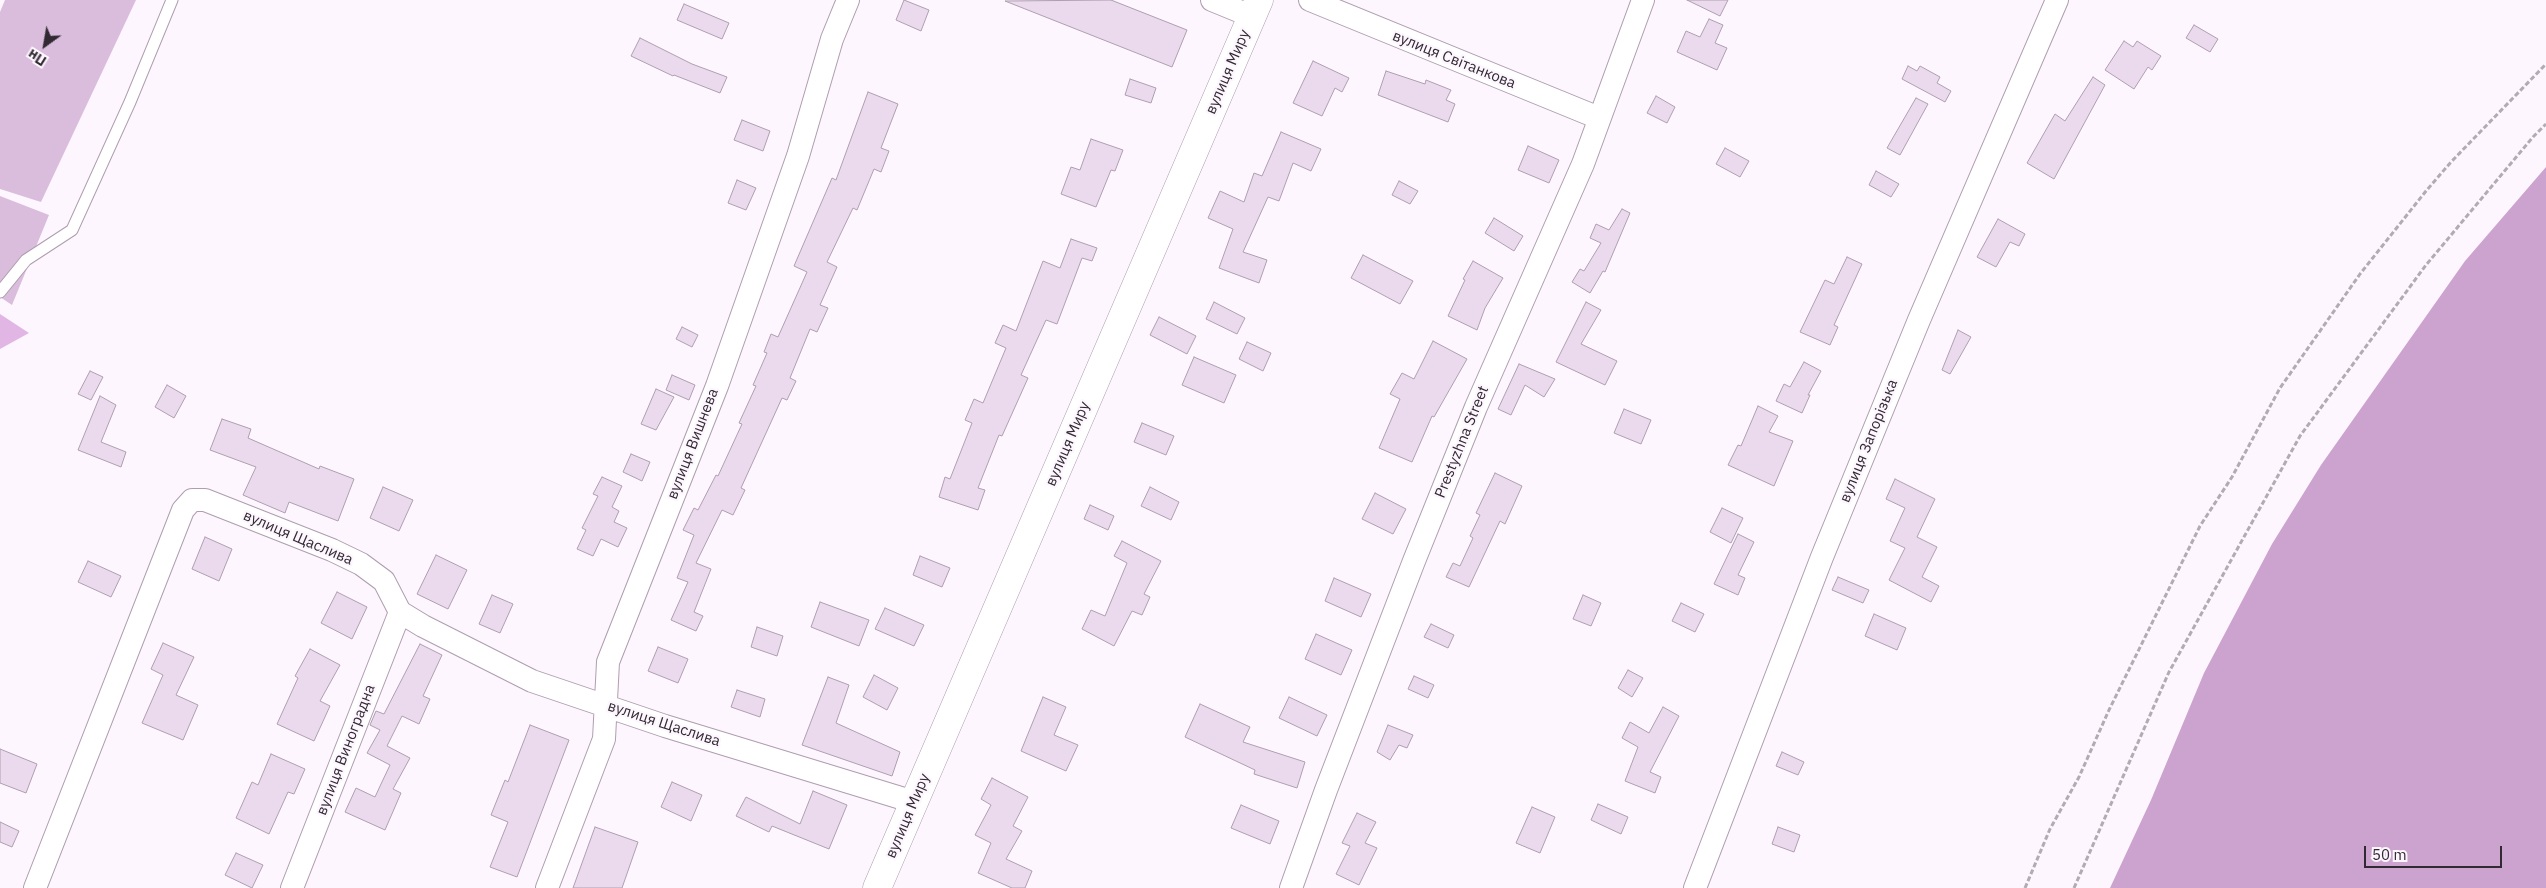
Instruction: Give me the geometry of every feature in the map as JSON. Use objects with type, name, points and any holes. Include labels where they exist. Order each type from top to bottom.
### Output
[{"type":"street","name":"вулиця Вишнева","points":[[547,888],[604,739],[606,724],[604,705],[608,662],[720,377],[798,156],[832,39],[848,0]]},
{"type":"street","points":[[1212,0],[1255,8]]},
{"type":"street","name":"вулиця Світанкова","points":[[1310,0],[1599,118]]},
{"type":"street","name":"Prestyzhna Street","points":[[1291,888],[1326,790],[1414,561],[1476,407],[1583,164],[1644,0]]},
{"type":"street","name":"вулиця Запорізька","points":[[1695,888],[1822,557],[1919,320],[2057,0]]},
{"type":"street","name":"вулиця Миру","points":[[877,888],[1255,8]]},
{"type":"street","name":"вулиця Щаслива","points":[[35,888],[183,510],[192,500],[205,500],[332,550],[361,564],[384,581],[400,612],[423,626],[532,681],[665,726],[914,802]]},
{"type":"street","name":"вулиця Виноградна","points":[[292,888],[400,612]]},
{"type":"lane","points":[[0,292],[26,260],[72,230],[130,102],[172,0]]},
{"type":"path","points":[[2025,888],[2050,829],[2079,777],[2118,692],[2200,526],[2232,478],[2280,388],[2360,274],[2426,191],[2451,162],[2546,64]]},
{"type":"path","points":[[2074,888],[2169,672],[2300,436],[2426,266],[2533,137],[2546,124]]},
{"type":"shaded area","points":[[5,0],[136,0],[41,202],[0,189],[0,12]]},
{"type":"shaded area","points":[[2546,167],[2546,888],[2110,888],[2151,800],[2204,673],[2272,544],[2321,465],[2465,261]]},
{"type":"shaded area","points":[[0,196],[49,215],[12,305],[0,297]]},
{"type":"shaded area","points":[[0,314],[29,333],[0,349]]},
{"type":"building","points":[[904,0],[929,10],[921,31],[896,20]]},
{"type":"building","points":[[1111,0],[1187,30],[1172,67],[1005,1]]},
{"type":"building","points":[[1687,0],[1728,0],[1720,16]]},
{"type":"building","points":[[684,4],[729,23],[722,39],[677,20]]},
{"type":"building","points":[[1709,19],[1723,25],[1715,43],[1727,48],[1717,70],[1677,52],[1686,31],[1700,37]]},
{"type":"building","points":[[2194,25],[2218,39],[2210,52],[2186,38]]},
{"type":"building","points":[[640,38],[692,64],[727,77],[720,93],[673,76],[631,56]]},
{"type":"building","points":[[2124,41],[2133,47],[2137,41],[2161,56],[2152,70],[2148,67],[2134,89],[2105,70]]},
{"type":"building","points":[[1313,61],[1349,78],[1342,92],[1335,88],[1322,116],[1293,103]]},
{"type":"building","points":[[1908,66],[1917,71],[1920,66],[1940,77],[1937,83],[1951,91],[1945,102],[1902,79]]},
{"type":"building","points":[[1386,71],[1425,84],[1426,80],[1451,90],[1446,100],[1455,104],[1448,122],[1378,95]]},
{"type":"building","points":[[2093,77],[2105,85],[2054,179],[2027,163],[2055,114],[2065,121]]},
{"type":"building","points":[[1130,79],[1156,88],[1151,103],[1125,95]]},
{"type":"building","points":[[868,92],[898,104],[881,148],[889,151],[881,172],[874,169],[857,210],[853,208],[827,262],[837,267],[820,305],[828,308],[817,332],[810,329],[790,378],[796,381],[787,400],[782,398],[741,488],[745,490],[733,515],[722,510],[696,563],[711,569],[694,612],[703,616],[696,631],[671,620],[688,582],[677,578],[694,535],[683,530],[694,508],[698,510],[716,475],[718,476],[742,424],[739,423],[756,386],[753,385],[767,353],[764,352],[771,334],[778,337],[807,272],[794,266],[832,178],[836,180]]},
{"type":"building","points":[[1656,96],[1675,107],[1667,123],[1647,113]]},
{"type":"building","points":[[1916,98],[1928,104],[1900,155],[1887,148]]},
{"type":"building","points":[[742,120],[770,131],[763,151],[734,140]]},
{"type":"building","points":[[1281,132],[1321,149],[1311,171],[1293,163],[1279,201],[1268,197],[1243,252],[1267,260],[1259,283],[1219,268],[1233,229],[1208,218],[1220,191],[1244,202],[1254,173],[1262,176]]},
{"type":"building","points":[[1091,139],[1123,150],[1115,171],[1111,170],[1096,207],[1061,194],[1071,167],[1080,170]]},
{"type":"building","points":[[1528,146],[1559,160],[1549,183],[1518,170]]},
{"type":"building","points":[[1725,148],[1749,161],[1740,177],[1716,164]]},
{"type":"building","points":[[1876,171],[1899,184],[1891,197],[1869,185]]},
{"type":"building","points":[[737,180],[756,188],[746,210],[728,203]]},
{"type":"building","points":[[1399,181],[1418,191],[1410,204],[1392,195]]},
{"type":"building","points":[[1622,209],[1630,213],[1605,272],[1603,271],[1590,293],[1572,282],[1580,269],[1584,271],[1601,243],[1590,238],[1596,224],[1609,230]]},
{"type":"building","points":[[1494,218],[1523,236],[1514,251],[1485,233]]},
{"type":"building","points":[[1998,219],[2025,234],[2019,246],[2010,242],[1996,267],[1977,257]]},
{"type":"building","points":[[1071,239],[1097,248],[1092,261],[1082,258],[1057,324],[1046,320],[1021,375],[1028,378],[1002,436],[999,435],[978,488],[985,490],[978,510],[939,497],[945,477],[950,479],[972,423],[965,420],[974,399],[983,403],[1006,348],[995,343],[1003,325],[1016,331],[1043,261],[1060,268]]},
{"type":"building","points":[[1363,255],[1413,281],[1400,304],[1351,278]]},
{"type":"building","points":[[1847,257],[1862,264],[1834,325],[1838,327],[1830,345],[1800,332],[1825,280],[1834,284]]},
{"type":"building","points":[[1473,261],[1503,278],[1485,308],[1477,330],[1448,316],[1465,280],[1463,279]]},
{"type":"building","points":[[1214,302],[1245,318],[1237,334],[1206,319]]},
{"type":"building","points":[[1586,302],[1601,310],[1581,344],[1617,361],[1605,385],[1556,362]]},
{"type":"building","points":[[1159,317],[1196,336],[1187,354],[1150,335]]},
{"type":"building","points":[[682,327],[698,335],[692,347],[676,339]]},
{"type":"building","points":[[1958,330],[1971,337],[1950,374],[1942,370]]},
{"type":"building","points":[[1433,341],[1467,359],[1434,417],[1432,416],[1412,462],[1379,448],[1400,399],[1390,394],[1402,373],[1414,379]]},
{"type":"building","points":[[1247,342],[1271,353],[1263,371],[1239,359]]},
{"type":"building","points":[[1194,357],[1236,375],[1224,403],[1182,385]]},
{"type":"building","points":[[1804,362],[1821,371],[1808,395],[1810,395],[1802,413],[1776,401],[1784,384],[1790,387]]},
{"type":"building","points":[[1519,364],[1555,379],[1544,397],[1525,385],[1511,415],[1498,409]]},
{"type":"building","points":[[90,371],[103,377],[91,400],[78,394]]},
{"type":"building","points":[[672,375],[695,385],[689,400],[666,390]]},
{"type":"building","points":[[167,385],[186,396],[174,418],[155,407]]},
{"type":"building","points":[[656,389],[674,397],[656,430],[641,424]]},
{"type":"building","points":[[100,396],[116,405],[101,442],[126,452],[121,467],[78,450]]},
{"type":"building","points":[[1758,406],[1778,416],[1769,432],[1793,441],[1774,486],[1728,465],[1738,445],[1741,446]]},
{"type":"building","points":[[1624,409],[1651,420],[1641,444],[1614,433]]},
{"type":"building","points":[[222,419],[251,429],[248,438],[319,469],[320,466],[354,479],[338,521],[289,502],[285,513],[243,495],[256,467],[210,450]]},
{"type":"building","points":[[1142,423],[1174,436],[1166,455],[1134,442]]},
{"type":"building","points":[[631,454],[650,462],[642,481],[623,472]]},
{"type":"building","points":[[1495,473],[1522,486],[1505,524],[1500,521],[1469,587],[1446,577],[1453,563],[1460,566],[1473,538],[1470,536],[1480,515],[1476,513]]},
{"type":"building","points":[[602,477],[622,486],[612,507],[619,511],[614,522],[627,528],[618,547],[601,539],[593,556],[577,549],[586,530],[582,528],[598,496],[593,494]]},
{"type":"building","points":[[1895,479],[1935,499],[1917,537],[1937,547],[1922,577],[1939,586],[1931,602],[1889,580],[1905,548],[1890,541],[1905,508],[1886,499]]},
{"type":"building","points":[[383,487],[413,500],[399,531],[370,518]]},
{"type":"building","points":[[1150,487],[1179,502],[1171,520],[1141,506]]},
{"type":"building","points":[[1375,493],[1406,509],[1393,534],[1362,519]]},
{"type":"building","points":[[1090,505],[1114,516],[1108,530],[1084,519]]},
{"type":"building","points":[[1722,508],[1743,518],[1731,543],[1710,532]]},
{"type":"building","points":[[1738,534],[1754,542],[1738,575],[1745,578],[1738,595],[1714,584]]},
{"type":"building","points":[[205,537],[232,549],[219,581],[192,569]]},
{"type":"building","points":[[1122,541],[1161,561],[1144,594],[1150,597],[1142,615],[1132,611],[1114,646],[1082,629],[1091,610],[1105,616],[1127,563],[1114,556]]},
{"type":"building","points":[[436,555],[467,570],[448,609],[417,594]]},
{"type":"building","points":[[920,556],[950,568],[942,587],[913,575]]},
{"type":"building","points":[[88,561],[121,576],[111,597],[78,582]]},
{"type":"building","points":[[1838,577],[1869,590],[1863,603],[1832,590]]},
{"type":"building","points":[[1334,578],[1371,594],[1361,617],[1325,601]]},
{"type":"building","points":[[337,592],[367,607],[352,639],[321,623]]},
{"type":"building","points":[[492,595],[513,604],[500,633],[479,624]]},
{"type":"building","points":[[1583,595],[1601,603],[1591,626],[1573,619]]},
{"type":"building","points":[[820,602],[869,620],[859,646],[811,627]]},
{"type":"building","points":[[1681,603],[1704,614],[1695,632],[1672,621]]},
{"type":"building","points":[[885,608],[924,625],[914,646],[875,629]]},
{"type":"building","points":[[1874,614],[1906,628],[1897,650],[1865,636]]},
{"type":"building","points":[[1431,624],[1454,635],[1448,648],[1424,637]]},
{"type":"building","points":[[757,627],[783,636],[777,656],[751,647]]},
{"type":"building","points":[[1316,634],[1352,650],[1341,675],[1305,659]]},
{"type":"building","points":[[163,643],[194,657],[176,695],[198,705],[183,740],[142,723],[163,675],[151,669]]},
{"type":"building","points":[[420,644],[442,655],[423,696],[430,699],[419,724],[402,716],[387,746],[410,758],[393,789],[401,793],[385,830],[345,812],[356,788],[375,797],[390,765],[367,753],[380,730],[370,725],[376,711],[384,714]]},
{"type":"building","points":[[658,647],[688,659],[678,683],[648,671]]},
{"type":"building","points":[[310,649],[340,665],[320,701],[330,706],[314,741],[277,724],[298,678],[295,676]]},
{"type":"building","points":[[1628,670],[1643,678],[1632,697],[1618,688]]},
{"type":"building","points":[[874,675],[898,688],[887,710],[863,697]]},
{"type":"building","points":[[1414,676],[1434,685],[1428,698],[1408,689]]},
{"type":"building","points":[[828,677],[849,685],[836,723],[900,752],[892,776],[802,745]]},
{"type":"building","points":[[737,690],[765,699],[760,717],[731,707]]},
{"type":"building","points":[[1043,697],[1066,707],[1054,735],[1078,745],[1066,771],[1021,751]]},
{"type":"building","points":[[1289,697],[1327,715],[1317,736],[1279,718]]},
{"type":"building","points":[[1200,704],[1250,727],[1243,742],[1305,762],[1297,788],[1254,774],[1255,770],[1185,737]]},
{"type":"building","points":[[1663,707],[1679,716],[1650,772],[1661,777],[1655,793],[1625,781],[1638,747],[1622,738],[1630,722],[1649,733]]},
{"type":"building","points":[[530,725],[569,740],[517,877],[490,867],[508,822],[491,815],[505,780],[508,782]]},
{"type":"building","points":[[1388,725],[1413,735],[1407,748],[1399,745],[1390,760],[1377,752]]},
{"type":"building","points":[[0,749],[37,764],[26,793],[0,783]]},
{"type":"building","points":[[1782,752],[1804,762],[1798,775],[1776,766]]},
{"type":"building","points":[[271,754],[305,769],[294,794],[288,792],[269,834],[236,818],[252,782],[258,785]]},
{"type":"building","points":[[992,778],[1028,797],[1013,826],[1022,831],[1006,859],[1032,871],[1025,888],[1012,888],[978,873],[991,843],[975,835],[991,805],[981,799]]},
{"type":"building","points":[[672,782],[702,795],[691,821],[661,807]]},
{"type":"building","points":[[813,791],[847,805],[829,849],[772,826],[769,832],[736,816],[746,797],[800,824]]},
{"type":"building","points":[[1598,804],[1628,817],[1621,834],[1591,820]]},
{"type":"building","points":[[1241,805],[1279,821],[1270,844],[1231,828]]},
{"type":"building","points":[[1532,807],[1555,817],[1540,853],[1516,843]]},
{"type":"building","points":[[1357,813],[1376,822],[1365,843],[1377,848],[1359,885],[1336,874],[1350,846],[1342,843]]},
{"type":"building","points":[[0,822],[19,831],[12,847],[0,842]]},
{"type":"building","points":[[595,827],[638,842],[622,888],[573,888]]},
{"type":"building","points":[[1778,827],[1800,835],[1794,852],[1772,844]]},
{"type":"building","points":[[236,853],[263,865],[252,888],[225,875]]}]
